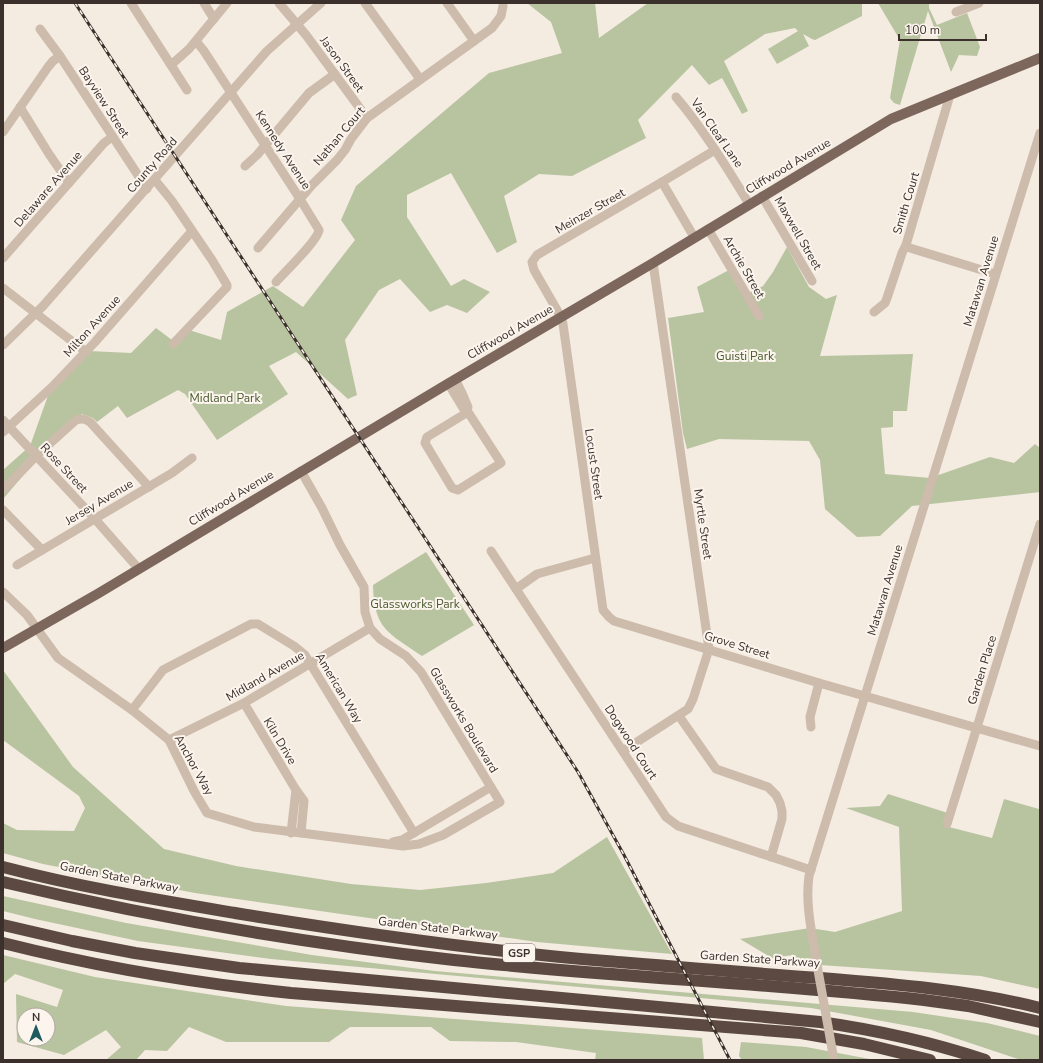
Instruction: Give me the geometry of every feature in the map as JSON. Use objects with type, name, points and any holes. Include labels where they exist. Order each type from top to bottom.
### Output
[{"type":"highway","name":"Garden State Parkway","points":[[3,867],[75,884],[159,900],[394,937],[584,959],[923,987],[987,996],[1040,1008]]},
{"type":"highway","name":"GSP","points":[[3,882],[87,901],[204,924],[385,952],[523,967],[924,1000],[968,1006],[1040,1022]]},
{"type":"highway","points":[[3,925],[66,940],[135,953],[239,968],[820,1022],[915,1040],[985,1060]]},
{"type":"highway","points":[[3,943],[116,968],[222,985],[291,993],[801,1033],[864,1044],[930,1060]]},
{"type":"main road","name":"Cliffwood Avenue","points":[[3,648],[99,593],[138,568],[653,263],[891,118],[1040,58]]},
{"type":"street","points":[[131,3],[187,90]]},
{"type":"street","points":[[204,3],[214,18]]},
{"type":"street","points":[[171,65],[196,41],[227,3]]},
{"type":"street","name":"Jason Street","points":[[279,3],[335,74],[367,118]]},
{"type":"street","name":"County Road","points":[[3,344],[37,313],[267,51],[321,3]]},
{"type":"street","points":[[365,3],[420,79]]},
{"type":"street","points":[[447,3],[474,41]]},
{"type":"street","points":[[956,12],[979,3]]},
{"type":"street","name":"Nathan Court","points":[[258,248],[312,185],[337,160],[367,118],[492,28],[502,16],[503,6]]},
{"type":"street","name":"Bayview Street","points":[[40,29],[60,56],[147,189]]},
{"type":"street","name":"Kennedy Avenue","points":[[196,41],[231,92],[317,225],[319,232],[307,248],[276,282]]},
{"type":"street","points":[[3,132],[48,67],[60,56]]},
{"type":"street","points":[[246,166],[309,92],[335,74]]},
{"type":"street","name":"Smith Court","points":[[874,312],[885,303],[906,245],[950,95]]},
{"type":"street","name":"Van Cleaf Lane","points":[[676,96],[694,118],[749,204]]},
{"type":"street","points":[[20,107],[69,183]]},
{"type":"street","name":"Matawan Avenue","points":[[834,1060],[816,960],[807,895],[811,870],[995,274],[1040,134]]},
{"type":"street","name":"Delaware Avenue","points":[[3,258],[104,143],[112,137]]},
{"type":"street","name":"Meinzer Street","points":[[561,317],[534,270],[532,262],[534,258],[715,150]]},
{"type":"street","points":[[155,180],[172,201],[212,260],[227,287],[173,344]]},
{"type":"street","points":[[662,182],[694,237]]},
{"type":"street","name":"Maxwell Street","points":[[762,196],[812,281]]},
{"type":"street","name":"Archie Street","points":[[708,229],[759,316]]},
{"type":"street","name":"Milton Avenue","points":[[5,426],[52,387],[86,352],[192,231]]},
{"type":"street","points":[[910,248],[995,274]]},
{"type":"street","name":"Myrtle Street","points":[[623,751],[688,709],[709,649],[653,263]]},
{"type":"street","points":[[3,288],[86,352]]},
{"type":"street","name":"Locust Street","points":[[561,317],[602,606],[605,613]]},
{"type":"street","points":[[452,381],[463,408],[468,412],[501,463],[458,490],[452,488],[425,443],[427,437],[468,412]]},
{"type":"street","points":[[3,490],[36,456],[70,425],[81,418],[90,422],[149,487]]},
{"type":"street","name":"Rose Street","points":[[5,426],[36,456],[95,519],[138,568]]},
{"type":"street","name":"Jersey Avenue","points":[[17,565],[172,473],[192,458]]},
{"type":"street","points":[[301,471],[364,587],[365,612],[370,628]]},
{"type":"street","points":[[3,510],[42,550]]},
{"type":"street","name":"Garden Place","points":[[947,824],[1040,524]]},
{"type":"street","name":"Dogwood Court","points":[[491,551],[666,817],[678,826],[811,870]]},
{"type":"street","points":[[516,589],[537,574],[595,558]]},
{"type":"street","name":"Anchor Way","points":[[3,592],[27,614],[58,658],[132,710],[169,740],[194,791],[207,813],[254,827],[291,833],[389,843],[403,846],[419,844],[443,835],[500,802]]},
{"type":"street","name":"Grove Street","points":[[605,613],[614,621],[864,696],[1040,746]]},
{"type":"street","name":"American Way","points":[[132,710],[162,670],[251,624],[258,624],[305,654],[414,833]]},
{"type":"street","name":"Midland Avenue","points":[[169,740],[244,703],[370,628]]},
{"type":"street","name":"Glassworks Boulevard","points":[[370,628],[380,639],[406,656],[422,672],[500,802]]},
{"type":"street","points":[[811,727],[810,717],[819,682]]},
{"type":"street","name":"Kiln Drive","points":[[244,703],[304,801],[301,833]]},
{"type":"street","points":[[679,716],[716,770],[768,787],[776,796],[780,803],[782,819],[771,857]]},
{"type":"street","name":"Anchor Way","points":[[389,843],[402,840],[491,787]]},
{"type":"street","points":[[291,833],[296,790]]},
{"type":"green space","name":"Midland Park","points":[[527,3],[595,3],[599,38],[648,3],[862,3],[862,16],[815,40],[803,34],[809,46],[777,64],[768,49],[798,31],[795,28],[765,34],[724,61],[748,111],[742,114],[722,78],[709,85],[692,65],[638,120],[646,138],[572,176],[539,174],[504,196],[517,242],[497,253],[451,173],[407,195],[407,217],[451,286],[464,279],[490,292],[467,313],[447,305],[430,312],[400,279],[379,290],[345,340],[357,395],[348,399],[296,352],[269,366],[288,394],[217,440],[185,394],[178,390],[127,418],[118,406],[97,422],[93,418],[82,414],[39,457],[3,499],[3,470],[30,446],[50,390],[89,351],[131,353],[156,328],[176,343],[189,330],[221,340],[227,312],[273,286],[303,307],[355,240],[341,220],[356,186],[489,73],[562,53],[551,22]]},
{"type":"green space","points":[[878,3],[929,3],[929,8],[937,25],[967,13],[980,47],[977,56],[959,55],[951,72],[928,11],[900,105],[894,103],[890,98],[900,40]]},
{"type":"green space","name":"Guisti Park","points":[[787,247],[809,287],[826,299],[837,295],[820,356],[913,354],[907,411],[893,411],[893,427],[881,428],[885,474],[930,478],[990,457],[1014,463],[1035,444],[1040,448],[1040,492],[912,506],[880,536],[857,537],[825,509],[820,460],[809,441],[719,439],[687,449],[683,433],[668,318],[704,312],[697,287],[729,270],[743,296],[763,286]]},
{"type":"green space","name":"Glassworks Park","points":[[426,552],[474,625],[422,656],[392,635],[380,621],[376,612],[373,585]]},
{"type":"green space","points":[[3,670],[73,767],[164,849],[236,866],[351,884],[420,890],[486,883],[553,873],[607,837],[672,954],[537,942],[195,893],[43,864],[3,853],[3,823],[17,830],[74,831],[85,808],[79,796],[3,740]]},
{"type":"green space","points":[[888,794],[951,814],[949,827],[992,838],[1004,799],[1039,809],[1040,989],[981,976],[805,964],[793,955],[772,958],[740,939],[810,928],[835,932],[902,911],[899,827],[846,808],[880,806]]},
{"type":"green space","points":[[3,896],[126,923],[312,955],[435,971],[913,1012],[987,1023],[1040,1036],[1040,1060],[1021,1060],[931,1030],[811,1008],[271,959],[138,941],[3,911]]},
{"type":"green space","points":[[3,955],[95,977],[286,1006],[702,1038],[704,1060],[595,1060],[596,1053],[516,1042],[450,1041],[431,1027],[350,1027],[329,1042],[226,1042],[189,1027],[167,1051],[145,1050],[136,1060],[106,1060],[121,1047],[106,1030],[64,1055],[35,1047],[56,1047],[56,1007],[16,1007],[16,994],[57,1007],[63,990],[15,974],[3,984]]},
{"type":"green space","points":[[741,1042],[806,1047],[875,1060],[742,1060],[739,1056]]},
{"type":"railway","points":[[75,3],[578,772],[624,855],[730,1060]]}]
